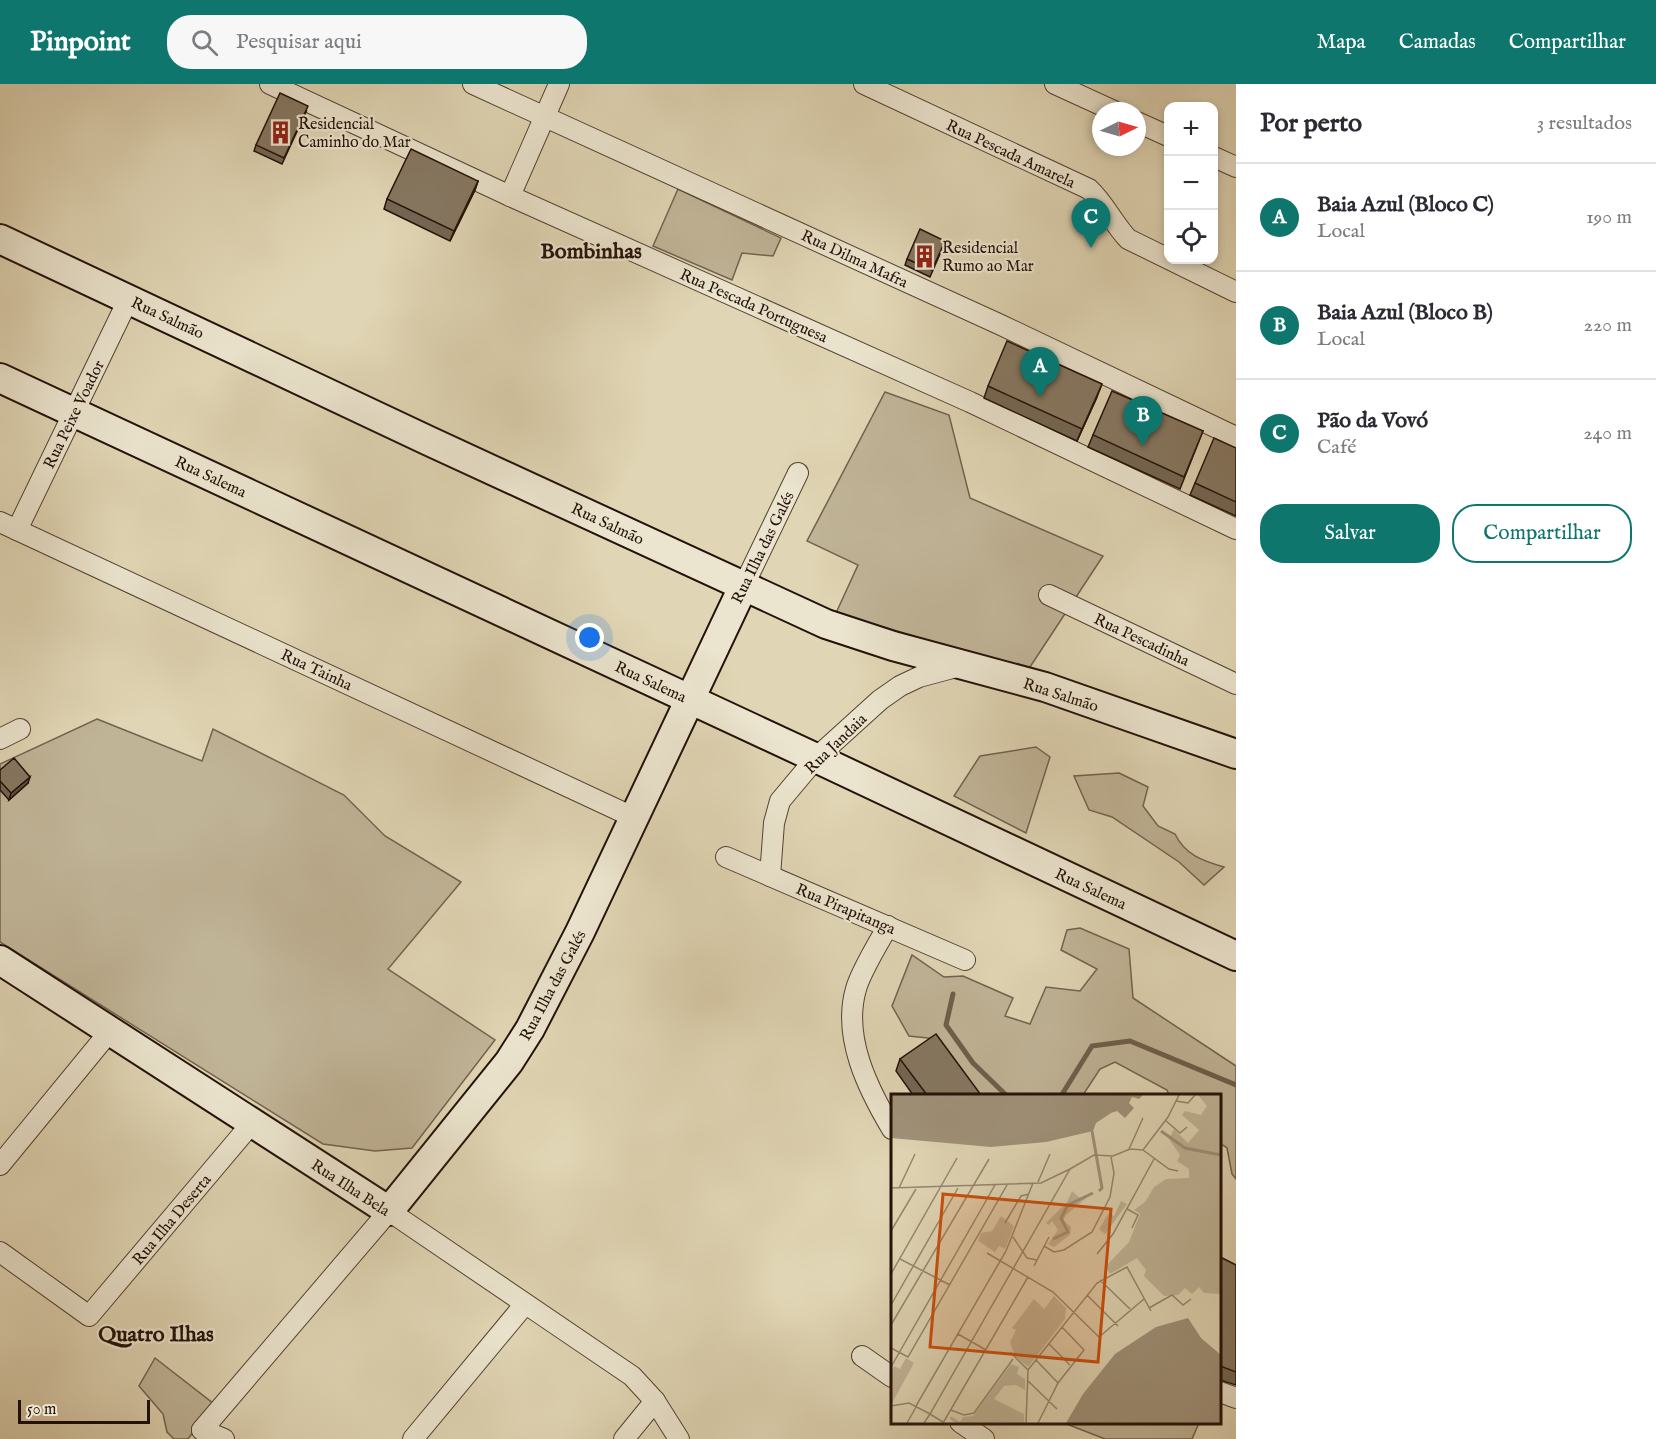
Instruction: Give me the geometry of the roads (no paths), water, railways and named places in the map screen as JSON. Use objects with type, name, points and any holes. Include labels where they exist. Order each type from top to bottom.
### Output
[{"type":"main road","name":"Rua Salmão","points":[[0,238],[429,441],[826,624],[894,646],[1045,687],[1236,754]]},
{"type":"main road","name":"Rua Salema","points":[[0,378],[1236,956]]},
{"type":"main road","name":"Rua Ilha das Galés","points":[[389,1211],[509,1062],[530,1029],[580,932],[744,585]]},
{"type":"main road","name":"Rua Ilha Bela","points":[[0,960],[389,1211]]},
{"type":"street","name":"Rua Pescada Portuguesa","points":[[270,84],[510,196],[969,402],[1236,529]]},
{"type":"street","name":"Rua Dilma Mafra","points":[[473,84],[1000,325],[1236,437]]},
{"type":"street","points":[[510,196],[559,84]]},
{"type":"street","name":"Rua Pescada Amarela","points":[[864,84],[1089,189],[1101,201],[1128,239],[1236,292]]},
{"type":"street","points":[[1055,84],[1094,102]]},
{"type":"street","points":[[1146,126],[1164,134]]},
{"type":"street","points":[[1218,159],[1236,167]]},
{"type":"street","name":"Rua Peixe Voador","points":[[8,526],[74,412],[129,298]]},
{"type":"street","name":"Rua Ilha das Galés","points":[[744,585],[798,473]]},
{"type":"street","name":"Rua Tainha","points":[[8,526],[633,817]]},
{"type":"street","name":"Rua Pescadinha","points":[[1049,595],[1236,684]]},
{"type":"street","name":"Rua Jandaia","points":[[770,876],[774,823],[780,801],[816,758],[880,700],[900,686],[920,677],[966,665]]},
{"type":"street","points":[[0,740],[20,729]]},
{"type":"street","name":"Rua Pirapitanga","points":[[726,857],[965,960]]},
{"type":"street","points":[[888,927],[856,987],[852,1010],[852,1031],[869,1086],[891,1128]]},
{"type":"street","points":[[0,1165],[110,1031]]},
{"type":"street","name":"Rua Ilha Deserta","points":[[0,1252],[89,1316],[252,1123]]},
{"type":"street","name":"Rua Ilha das Galés","points":[[204,1435],[389,1211]]},
{"type":"street","name":"Rua Ilha Bela","points":[[389,1211],[632,1376],[655,1401],[679,1439]]},
{"type":"street","points":[[413,1439],[525,1304]]},
{"type":"street","points":[[862,1356],[891,1376]]},
{"type":"street","points":[[1221,1392],[1236,1398]]},
{"type":"street","points":[[624,1439],[655,1401]]},
{"type":"street","points":[[963,1424],[984,1439]]},
{"type":"street","points":[[204,1435],[224,1439]]},
{"type":"waterway","points":[[953,994],[946,1025],[973,1063],[1005,1094]]},
{"type":"waterway","points":[[1062,1094],[1092,1046],[1130,1041],[1236,1085]]},
{"type":"place","name":"Residencial Caminho do Mar","points":[[280,132]]},
{"type":"place","name":"Pão da Vovó","points":[[1091,248]]},
{"type":"place","name":"Residencial Rumo ao Mar","points":[[924,256]]},
{"type":"place","name":"Baia Azul (Bloco C)","points":[[1040,397]]},
{"type":"place","name":"Baia Azul (Bloco B)","points":[[1143,446]]},
{"type":"district","name":"Bombinhas","points":[[591,250]]},
{"type":"district","name":"Quatro Ilhas","points":[[156,1333]]}]
